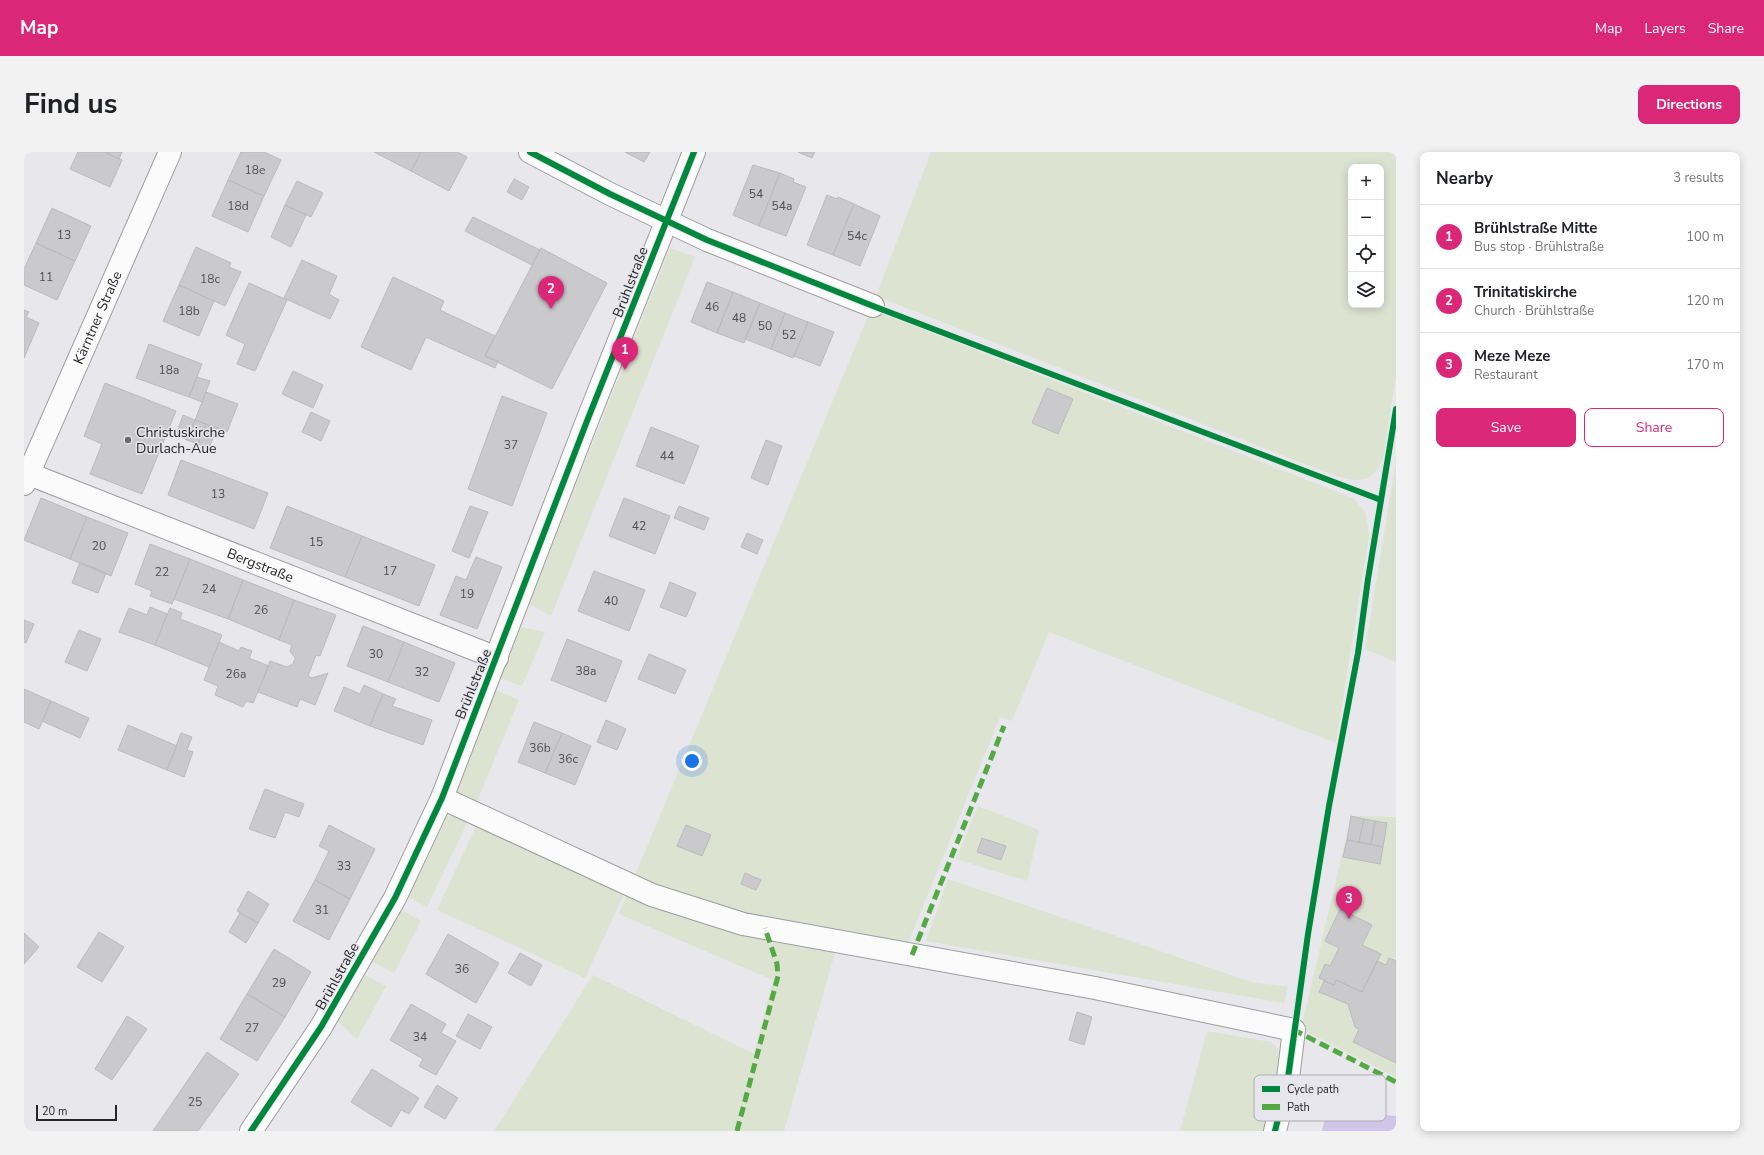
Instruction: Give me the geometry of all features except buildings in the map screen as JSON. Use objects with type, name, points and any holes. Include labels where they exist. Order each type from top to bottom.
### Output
[{"type":"street","name":"Kärntner Straße","points":[[25,476],[170,152]]},
{"type":"street","points":[[530,152],[707,240],[873,306]]},
{"type":"street","name":"Brühlstraße","points":[[251,1131],[321,1027],[395,898],[442,798],[469,723],[496,658],[587,421],[694,152]]},
{"type":"street","name":"Bergstraße","points":[[25,476],[496,658]]},
{"type":"street","points":[[442,798],[652,895],[743,924],[1095,988],[1294,1030],[1288,1075]]},
{"type":"street","points":[[1275,1131],[1277,1121]]},
{"type":"green space","points":[[931,152],[1396,152],[1396,376],[1383,458],[1377,469],[1370,476],[1362,479],[1353,480],[1343,478],[876,296]]},
{"type":"green space","points":[[670,248],[695,257],[551,616],[529,604]]},
{"type":"green space","points":[[871,309],[1353,498],[1366,513],[1369,536],[1336,743],[1049,632],[1012,721],[1000,717],[910,938],[908,948],[753,919],[634,878]]},
{"type":"green space","points":[[1396,460],[1396,662],[1365,649]]},
{"type":"green space","points":[[520,627],[545,632],[522,686],[501,678]]},
{"type":"green space","points":[[496,690],[519,700],[476,804],[458,797],[454,791]]},
{"type":"green space","points":[[978,806],[1039,830],[1027,881],[956,859]]},
{"type":"green space","points":[[456,816],[468,821],[427,907],[408,897],[408,893],[443,817]]},
{"type":"green space","points":[[1351,816],[1396,817],[1396,1077],[1301,1029]]},
{"type":"green space","points":[[478,822],[625,892],[585,978],[437,910]]},
{"type":"green space","points":[[948,879],[1251,982],[1288,987],[1284,1003],[926,941]]},
{"type":"green space","points":[[628,891],[739,933],[835,953],[784,1131],[494,1131],[593,975],[754,1054],[773,980],[619,914]]},
{"type":"green space","points":[[398,912],[405,912],[421,921],[394,973],[373,962],[372,960]]},
{"type":"green space","points":[[365,975],[386,986],[357,1039],[338,1022]]},
{"type":"green space","points":[[1207,1031],[1271,1042],[1278,1049],[1279,1075],[1254,1075],[1254,1121],[1268,1121],[1265,1131],[1180,1131]]},
{"type":"shaded area","points":[[1386,1115],[1396,1116],[1396,1131],[1322,1131],[1324,1121],[1386,1121]]},
{"type":"marked path","points":[[912,955],[1004,726]]},
{"type":"marked path","points":[[737,1131],[778,976],[777,964],[765,928]]},
{"type":"marked path","points":[[1294,1029],[1382,1075]]},
{"type":"marked path","points":[[1386,1077],[1396,1082]]},
{"type":"cycle path","points":[[530,152],[610,194],[707,240],[873,306],[1381,500]]},
{"type":"cycle path","points":[[251,1131],[321,1027],[395,898],[442,798],[587,421],[694,152]]},
{"type":"cycle path","points":[[1288,1075],[1308,934],[1329,806],[1358,653],[1368,579],[1396,409]]},
{"type":"cycle path","points":[[1275,1131],[1277,1121]]},
{"type":"place","name":"Trinitatiskirche","points":[[551,309]]},
{"type":"place","name":"Brühlstraße Mitte","points":[[625,370]]},
{"type":"place","name":"Christuskirche Durlach-Aue","points":[[128,440]]},
{"type":"place","name":"Meze Meze","points":[[1349,919]]}]
